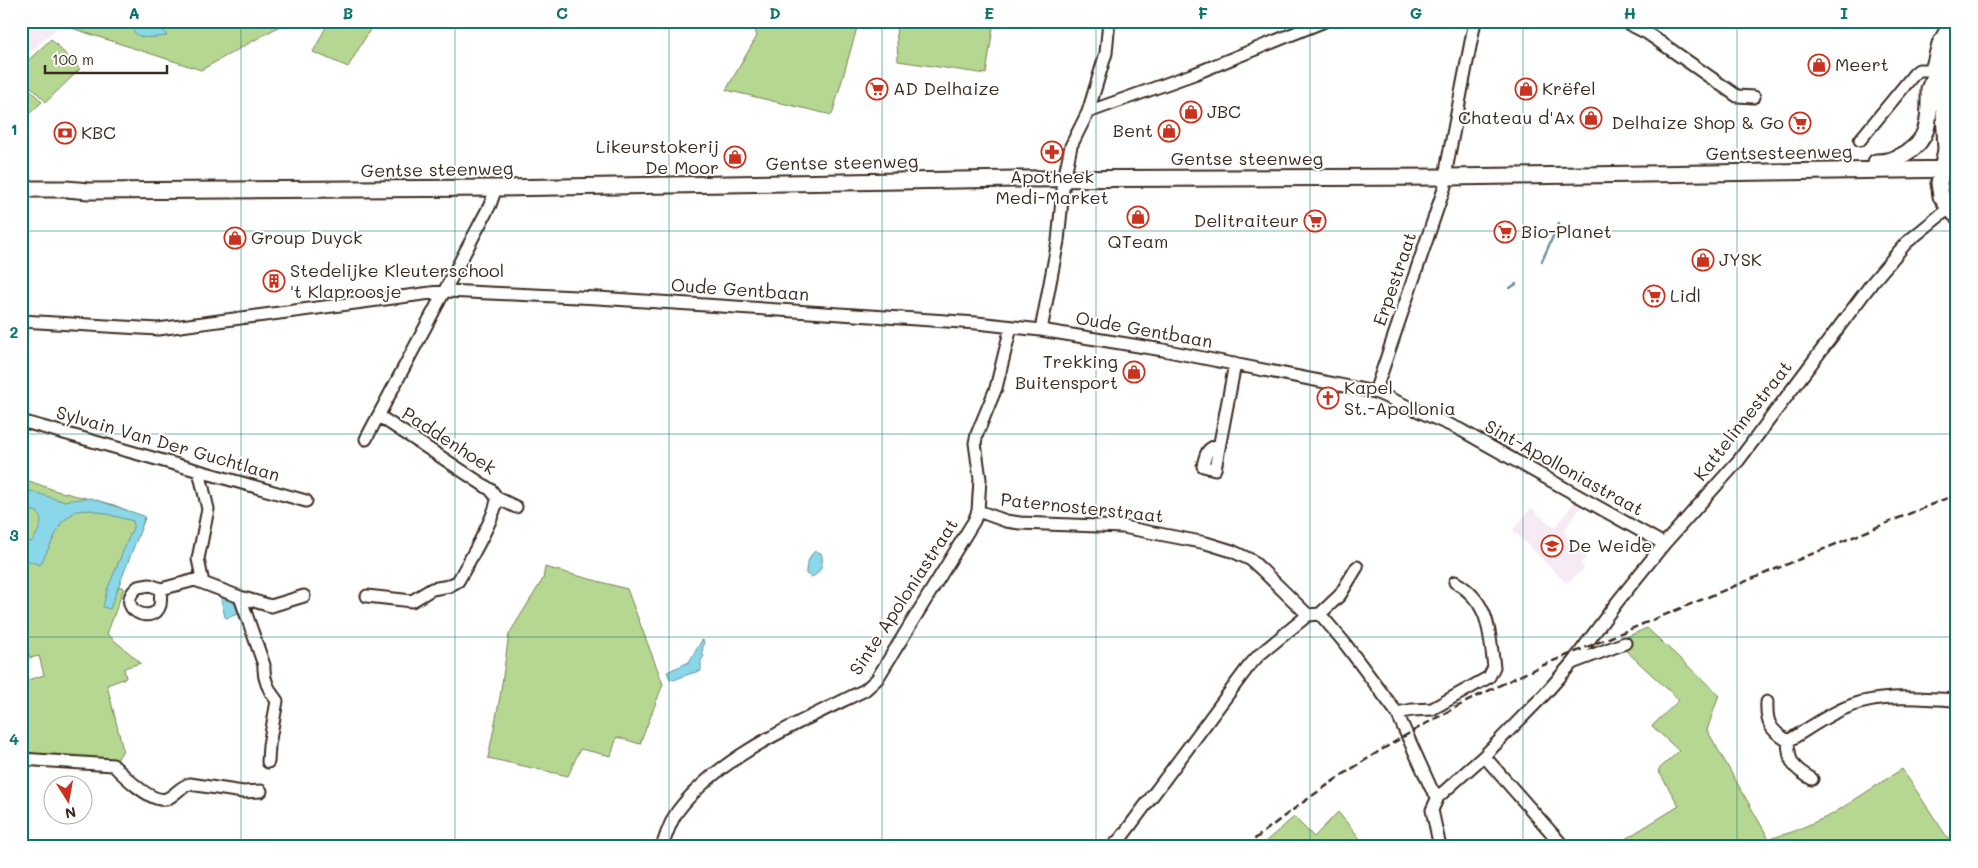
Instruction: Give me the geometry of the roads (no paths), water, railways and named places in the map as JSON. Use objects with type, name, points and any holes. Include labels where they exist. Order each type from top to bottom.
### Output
[{"type":"main road","points":[[1953,21],[1940,44],[1934,92],[1936,151],[1941,169],[1940,188],[1942,196],[1953,212]]},
{"type":"main road","points":[[1822,170],[1840,163],[1887,162],[1898,159],[1906,154],[1926,130],[1929,89],[1957,35]]},
{"type":"main road","name":"Gentsesteenweg","points":[[1602,174],[1957,169]]},
{"type":"main road","name":"Gentse steenweg","points":[[21,189],[83,191],[496,188],[1064,178],[1447,177],[1602,174]]},
{"type":"main road","name":"Gentse steenweg","points":[[21,197],[67,197],[83,191]]},
{"type":"street","points":[[1041,330],[1058,241],[1064,178],[1071,146],[1088,112],[1106,53],[1109,21]]},
{"type":"street","points":[[1088,112],[1194,74],[1325,21]]},
{"type":"street","name":"Erpestraat","points":[[1375,392],[1447,177],[1447,165],[1475,21]]},
{"type":"street","points":[[1623,21],[1647,33],[1737,96],[1754,97]]},
{"type":"street","points":[[1860,140],[1915,73],[1919,70],[1936,74]]},
{"type":"street","points":[[366,439],[446,291],[490,205],[496,188]]},
{"type":"street","name":"Kattelinnestraat","points":[[1438,797],[1484,756],[1544,695],[1572,662],[1664,544],[1739,460],[1877,276],[1906,243],[1953,212]]},
{"type":"street","name":"Oude Gentbaan","points":[[21,321],[158,329],[446,291],[598,298],[1011,327],[1041,330],[1236,364],[1375,392],[1446,424]]},
{"type":"street","name":"Sinte Apoloniastraat","points":[[662,847],[676,813],[709,778],[752,748],[872,686],[974,521],[978,511],[980,470],[975,443],[979,428],[996,388],[1011,327]]},
{"type":"street","points":[[1219,445],[1236,364]]},
{"type":"street","name":"Paddenhoek","points":[[379,416],[491,490],[497,498],[516,507]]},
{"type":"street","name":"Sylvain Van Der Guchtlaan","points":[[21,421],[306,501]]},
{"type":"street","name":"Sint-Apolloniastraat","points":[[1446,424],[1490,446],[1664,544]]},
{"type":"street","points":[[200,472],[208,509],[198,558],[203,583]]},
{"type":"street","name":"Paddenhoek","points":[[367,596],[412,601],[432,589],[455,584],[477,546],[496,507],[497,498]]},
{"type":"street","name":"Paternosterstraat","points":[[978,511],[1006,521],[1020,523],[1123,526],[1206,543],[1232,551],[1251,560],[1308,615]]},
{"type":"street","points":[[1112,847],[1121,838],[1259,655],[1308,615],[1320,614],[1340,595],[1357,567]]},
{"type":"street","points":[[161,590],[195,580],[240,597],[272,606],[304,596]]},
{"type":"street","points":[[1397,713],[1432,709],[1493,673],[1494,666],[1488,619],[1483,608],[1467,589],[1455,582]]},
{"type":"street","points":[[240,597],[264,665],[264,672],[270,691],[277,701],[268,762]]},
{"type":"street","points":[[1320,614],[1344,641],[1397,713],[1425,774],[1438,797],[1432,810],[1440,847]]},
{"type":"street","name":"Kattelinnestraat","points":[[1572,662],[1625,642]]},
{"type":"street","points":[[1788,741],[1838,711],[1866,701],[1889,698],[1957,700]]},
{"type":"street","points":[[1768,702],[1766,715],[1770,726],[1776,733],[1788,741]]},
{"type":"street","points":[[1788,741],[1793,766],[1812,779]]},
{"type":"street","points":[[1484,756],[1564,847]]},
{"type":"street","points":[[21,759],[114,766],[124,777],[144,791],[160,799],[168,799],[190,784],[243,792],[261,791]]},
{"type":"water","points":[[133,21],[158,21],[167,36],[138,36],[133,28]]},
{"type":"water","points":[[21,488],[62,501],[91,498],[144,516],[110,609],[103,607],[107,590],[134,525],[133,521],[92,510],[76,511],[62,522],[40,565],[21,558],[21,542],[31,542],[38,531],[40,520],[37,512],[21,507]]},
{"type":"water","points":[[815,551],[821,553],[822,564],[817,574],[811,577],[806,574],[806,568]]},
{"type":"water","points":[[222,598],[231,600],[236,604],[241,621],[238,614],[225,617]]},
{"type":"water","points":[[702,640],[704,641],[702,653],[704,656],[701,661],[701,671],[674,680],[670,679],[667,672],[689,662]]},
{"type":"waterway","points":[[1542,261],[1559,223]]},
{"type":"waterway","points":[[1510,288],[1516,284]]},
{"type":"waterway","points":[[1146,795],[1152,786]]},
{"type":"railway","points":[[1245,847],[1316,793],[1352,769],[1428,723],[1506,682],[1957,494]]},
{"type":"place","name":"Meert","points":[[1819,65]]},
{"type":"place","name":"AD Delhaize","points":[[877,89]]},
{"type":"place","name":"Krëfel","points":[[1526,89]]},
{"type":"place","name":"JBC","points":[[1191,112]]},
{"type":"place","name":"Chateau d'Ax","points":[[1591,118]]},
{"type":"place","name":"Delhaize Shop & Go","points":[[1800,123]]},
{"type":"place","name":"Bent","points":[[1169,131]]},
{"type":"place","name":"KBC","points":[[65,133]]},
{"type":"place","name":"Apotheek Medi-Market","points":[[1052,152]]},
{"type":"place","name":"Likeurstokerij De Moor","points":[[735,157]]},
{"type":"place","name":"QTeam","points":[[1138,217]]},
{"type":"place","name":"Delitraiteur","points":[[1315,221]]},
{"type":"place","name":"Bio-Planet","points":[[1505,232]]},
{"type":"place","name":"Group Duyck","points":[[235,238]]},
{"type":"place","name":"JYSK","points":[[1703,260]]},
{"type":"place","name":"Stedelijke Kleuterschool 't Klaproosje","points":[[274,281]]},
{"type":"place","name":"Lidl","points":[[1654,296]]},
{"type":"place","name":"Trekking Buitensport","points":[[1134,372]]},
{"type":"place","name":"Kapel St.-Apollonia","points":[[1328,398]]},
{"type":"place","name":"De Weide","points":[[1552,546]]}]
